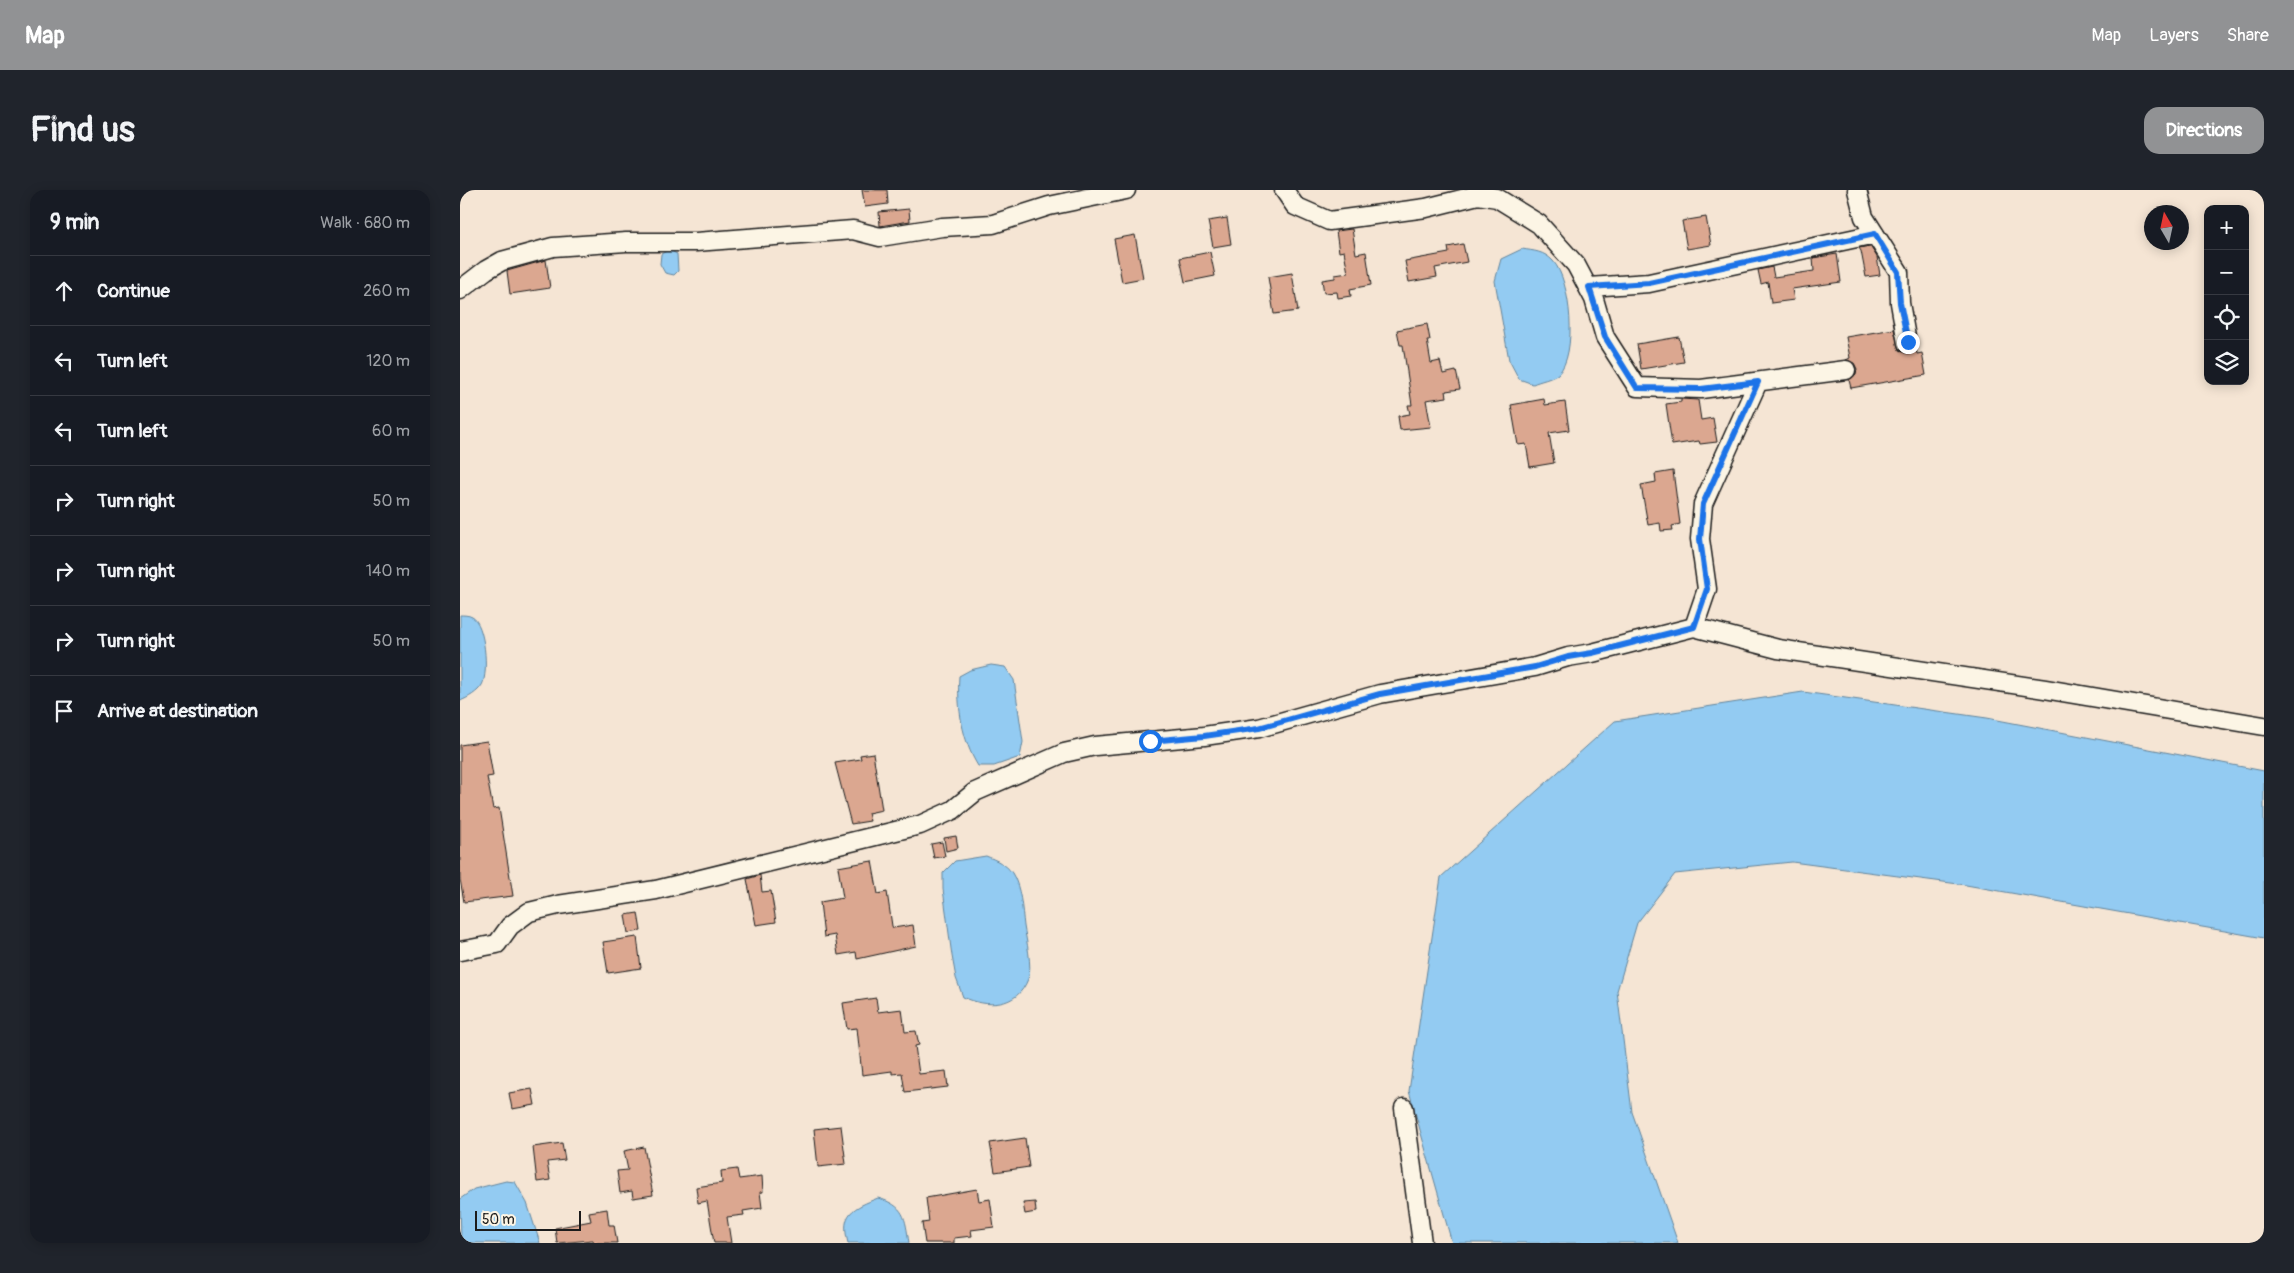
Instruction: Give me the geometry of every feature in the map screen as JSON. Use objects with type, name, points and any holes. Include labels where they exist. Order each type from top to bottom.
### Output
[{"type":"street","points":[[460,290],[486,270],[502,261],[553,247],[626,242],[696,242],[853,230],[880,237],[942,227],[993,224],[1049,206],[1126,190]]},
{"type":"street","points":[[1284,190],[1295,206],[1329,221],[1426,208],[1479,193],[1497,198],[1539,224],[1576,265],[1589,287],[1605,337],[1637,388],[1701,389],[1846,370]]},
{"type":"street","points":[[1857,190],[1864,217],[1898,272],[1900,303],[1908,342]]},
{"type":"street","points":[[1589,287],[1649,283],[1875,234]]},
{"type":"street","points":[[1694,627],[1707,589],[1700,539],[1703,504],[1758,382]]},
{"type":"street","points":[[460,951],[497,944],[510,926],[529,912],[678,885],[920,825],[953,810],[975,792],[1064,753],[1095,746],[1204,736],[1259,728],[1380,694],[1535,667],[1568,657],[1592,653],[1694,627],[1778,649],[2044,689],[2264,726]]},
{"type":"street","points":[[1404,1108],[1422,1243]]},
{"type":"water","points":[[1522,249],[1542,253],[1553,261],[1564,284],[1570,318],[1568,351],[1564,364],[1555,376],[1533,384],[1519,379],[1509,360],[1495,281],[1501,259]]},
{"type":"water","points":[[669,250],[677,254],[678,271],[674,275],[665,273],[660,264],[661,254]]},
{"type":"water","points":[[460,615],[471,616],[480,628],[483,638],[485,670],[482,685],[478,690],[460,701]]},
{"type":"water","points":[[991,665],[1005,667],[1014,680],[1023,742],[1020,757],[994,766],[978,766],[964,734],[960,711],[959,676],[970,670]]},
{"type":"water","points":[[1803,692],[1987,718],[2264,771],[2264,938],[1966,885],[1792,862],[1675,874],[1637,923],[1617,991],[1632,1112],[1678,1243],[1452,1243],[1409,1091],[1441,877],[1615,721]]},
{"type":"water","points":[[986,856],[1004,865],[1010,870],[1015,879],[1021,898],[1030,967],[1028,979],[1017,996],[1000,1003],[991,1004],[972,1001],[963,997],[956,978],[943,889],[943,873],[955,861]]},
{"type":"water","points":[[506,1181],[515,1182],[527,1203],[540,1243],[461,1243],[460,1199],[474,1189]]},
{"type":"water","points":[[878,1198],[887,1201],[899,1209],[905,1219],[909,1243],[848,1243],[846,1233],[847,1218],[855,1209]]},
{"type":"building","points":[[862,190],[887,190],[888,204],[865,207]]},
{"type":"building","points":[[909,209],[910,221],[880,226],[879,212]]},
{"type":"building","points":[[1706,217],[1711,245],[1687,249],[1682,221]]},
{"type":"building","points":[[1227,218],[1231,244],[1213,247],[1208,221]]},
{"type":"building","points":[[1352,229],[1356,254],[1366,252],[1371,285],[1350,289],[1351,296],[1338,298],[1337,292],[1324,293],[1322,280],[1348,273],[1344,251],[1339,252],[1336,231]]},
{"type":"building","points":[[1135,235],[1143,278],[1122,282],[1114,239]]},
{"type":"building","points":[[1463,244],[1467,262],[1435,268],[1437,277],[1409,282],[1405,261],[1449,253],[1448,247]]},
{"type":"building","points":[[1870,246],[1877,257],[1880,275],[1866,277],[1859,248]]},
{"type":"building","points":[[1210,252],[1215,276],[1185,282],[1180,258]]},
{"type":"building","points":[[1837,254],[1841,282],[1792,289],[1794,300],[1771,303],[1768,282],[1761,284],[1758,270],[1772,267],[1774,277],[1814,271],[1813,258]]},
{"type":"building","points":[[546,260],[550,288],[510,294],[507,271]]},
{"type":"building","points":[[1292,273],[1298,311],[1274,314],[1268,277]]},
{"type":"building","points":[[1427,324],[1430,340],[1427,340],[1431,363],[1440,361],[1443,374],[1456,371],[1460,389],[1446,391],[1447,397],[1426,400],[1431,427],[1400,430],[1398,416],[1410,414],[1408,405],[1412,405],[1403,345],[1400,345],[1397,330]]},
{"type":"building","points":[[1894,329],[1899,350],[1908,353],[1916,348],[1917,354],[1922,353],[1926,375],[1851,388],[1849,380],[1856,374],[1857,369],[1854,363],[1846,360],[1850,358],[1846,337]]},
{"type":"building","points":[[1679,337],[1684,362],[1641,369],[1637,344]]},
{"type":"building","points":[[1544,399],[1545,405],[1565,402],[1569,430],[1549,433],[1554,463],[1530,467],[1526,444],[1518,445],[1511,405]]},
{"type":"building","points":[[1681,399],[1698,400],[1701,420],[1713,418],[1717,442],[1700,444],[1699,441],[1672,445],[1666,404],[1681,402]]},
{"type":"building","points":[[1673,471],[1680,524],[1672,526],[1673,530],[1661,531],[1660,523],[1648,525],[1641,485],[1656,482],[1655,474]]},
{"type":"building","points":[[487,741],[493,776],[487,777],[493,809],[499,808],[513,896],[464,902],[460,879],[460,745]]},
{"type":"building","points":[[873,753],[882,810],[868,813],[870,821],[851,824],[835,763],[861,759],[860,755]]},
{"type":"building","points":[[956,836],[958,848],[946,851],[944,838]]},
{"type":"building","points":[[942,842],[945,856],[934,858],[931,844]]},
{"type":"building","points":[[872,861],[878,894],[887,892],[893,928],[913,925],[916,946],[857,959],[856,952],[838,955],[835,935],[824,937],[820,902],[843,898],[838,867]]},
{"type":"building","points":[[760,875],[762,892],[771,891],[776,922],[756,925],[747,879]]},
{"type":"building","points":[[638,913],[641,931],[628,933],[625,915]]},
{"type":"building","points":[[637,937],[641,968],[608,973],[603,942]]},
{"type":"building","points":[[876,998],[878,1012],[902,1009],[905,1032],[916,1031],[919,1045],[915,1046],[919,1074],[946,1071],[948,1087],[905,1092],[902,1073],[892,1074],[892,1071],[862,1075],[857,1028],[847,1029],[843,1003]]},
{"type":"building","points":[[532,1089],[535,1105],[512,1109],[509,1093]]},
{"type":"building","points":[[841,1126],[846,1164],[818,1167],[814,1129]]},
{"type":"building","points":[[1025,1138],[1029,1167],[995,1172],[990,1143]]},
{"type":"building","points":[[562,1143],[565,1160],[547,1162],[550,1180],[537,1182],[533,1147]]},
{"type":"building","points":[[644,1147],[653,1195],[633,1198],[632,1191],[620,1193],[617,1171],[628,1170],[624,1151]]},
{"type":"building","points":[[737,1169],[739,1179],[762,1176],[763,1192],[760,1192],[762,1208],[743,1211],[744,1215],[727,1217],[731,1243],[714,1243],[707,1201],[698,1203],[696,1187],[722,1183],[721,1171]]},
{"type":"building","points":[[977,1189],[979,1201],[990,1199],[994,1227],[971,1230],[972,1236],[954,1238],[954,1243],[925,1243],[922,1223],[929,1222],[926,1198]]},
{"type":"building","points":[[1035,1202],[1036,1212],[1025,1214],[1023,1203]]},
{"type":"building","points":[[607,1209],[609,1225],[614,1225],[617,1243],[594,1243],[593,1240],[557,1243],[555,1228],[591,1221],[589,1212]]},
{"type":"route","points":[[1150,741],[1259,728],[1380,694],[1535,667],[1568,657],[1592,653],[1694,627],[1707,589],[1700,539],[1703,504],[1758,382],[1701,389],[1637,388],[1605,337],[1589,287],[1649,283],[1875,234],[1898,272],[1900,303],[1908,342]]}]
